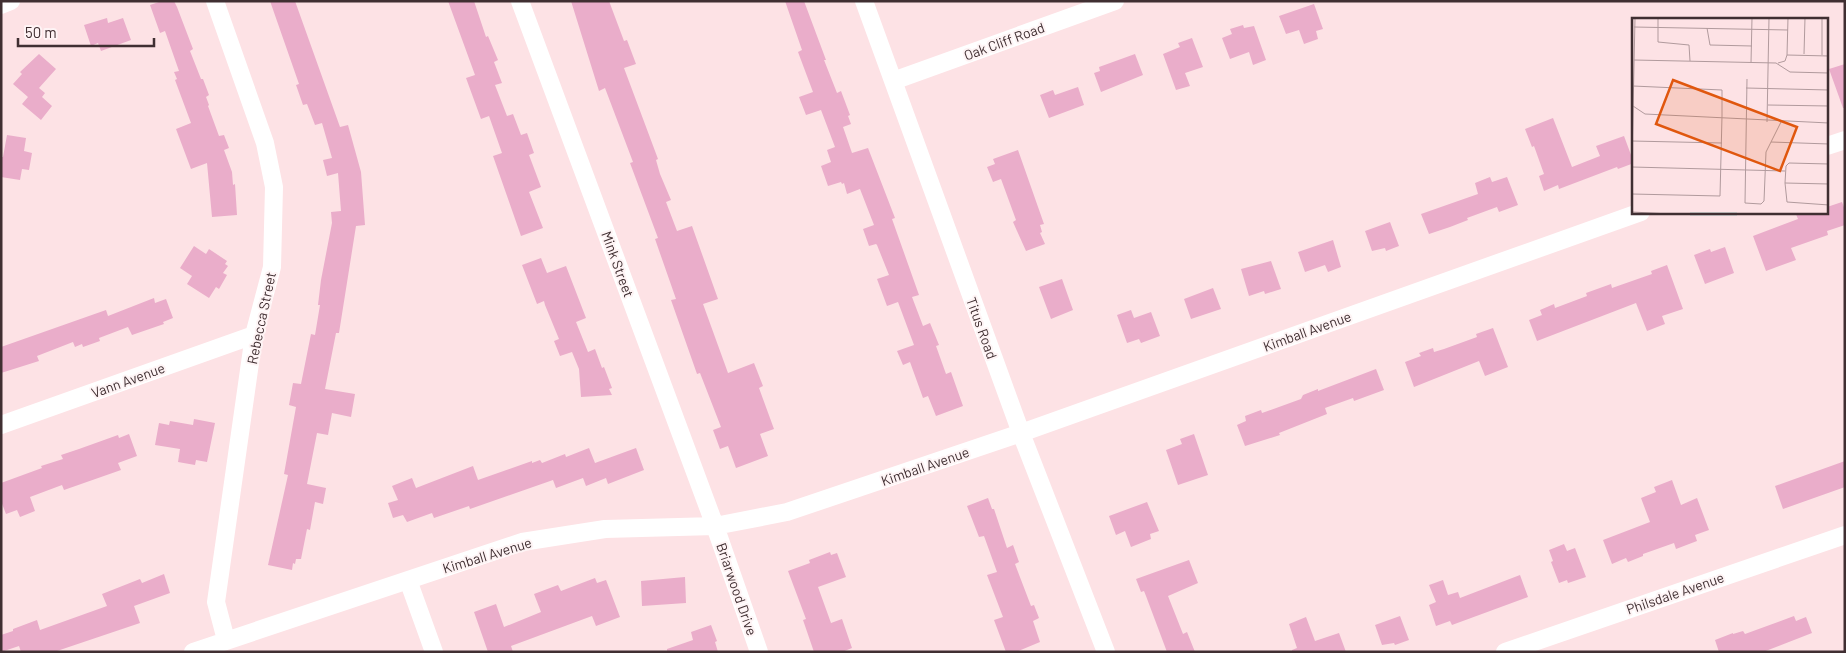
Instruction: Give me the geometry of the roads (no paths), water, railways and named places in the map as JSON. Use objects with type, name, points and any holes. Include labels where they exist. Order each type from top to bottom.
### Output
[{"type":"street","points":[[1,5],[11,1]]},
{"type":"street","name":"Rebecca Street","points":[[215,1],[265,143],[274,187],[272,267],[254,335],[216,602],[226,640]]},
{"type":"street","name":"Mink Street","points":[[520,1],[715,526]]},
{"type":"street","name":"Titus Road","points":[[864,1],[1021,433],[1106,652]]},
{"type":"street","name":"Oak Cliff Road","points":[[893,81],[1115,1]]},
{"type":"street","points":[[1828,146],[1845,140]]},
{"type":"street","name":"Kimball Avenue","points":[[193,652],[522,542],[605,529],[715,526],[787,512],[1021,433],[1635,214]]},
{"type":"street","name":"Vann Avenue","points":[[1,425],[254,335]]},
{"type":"street","name":"Briarwood Drive","points":[[715,526],[759,652]]},
{"type":"street","name":"Philsdale Avenue","points":[[1505,652],[1845,535]]},
{"type":"street","points":[[408,580],[434,652]]}]
